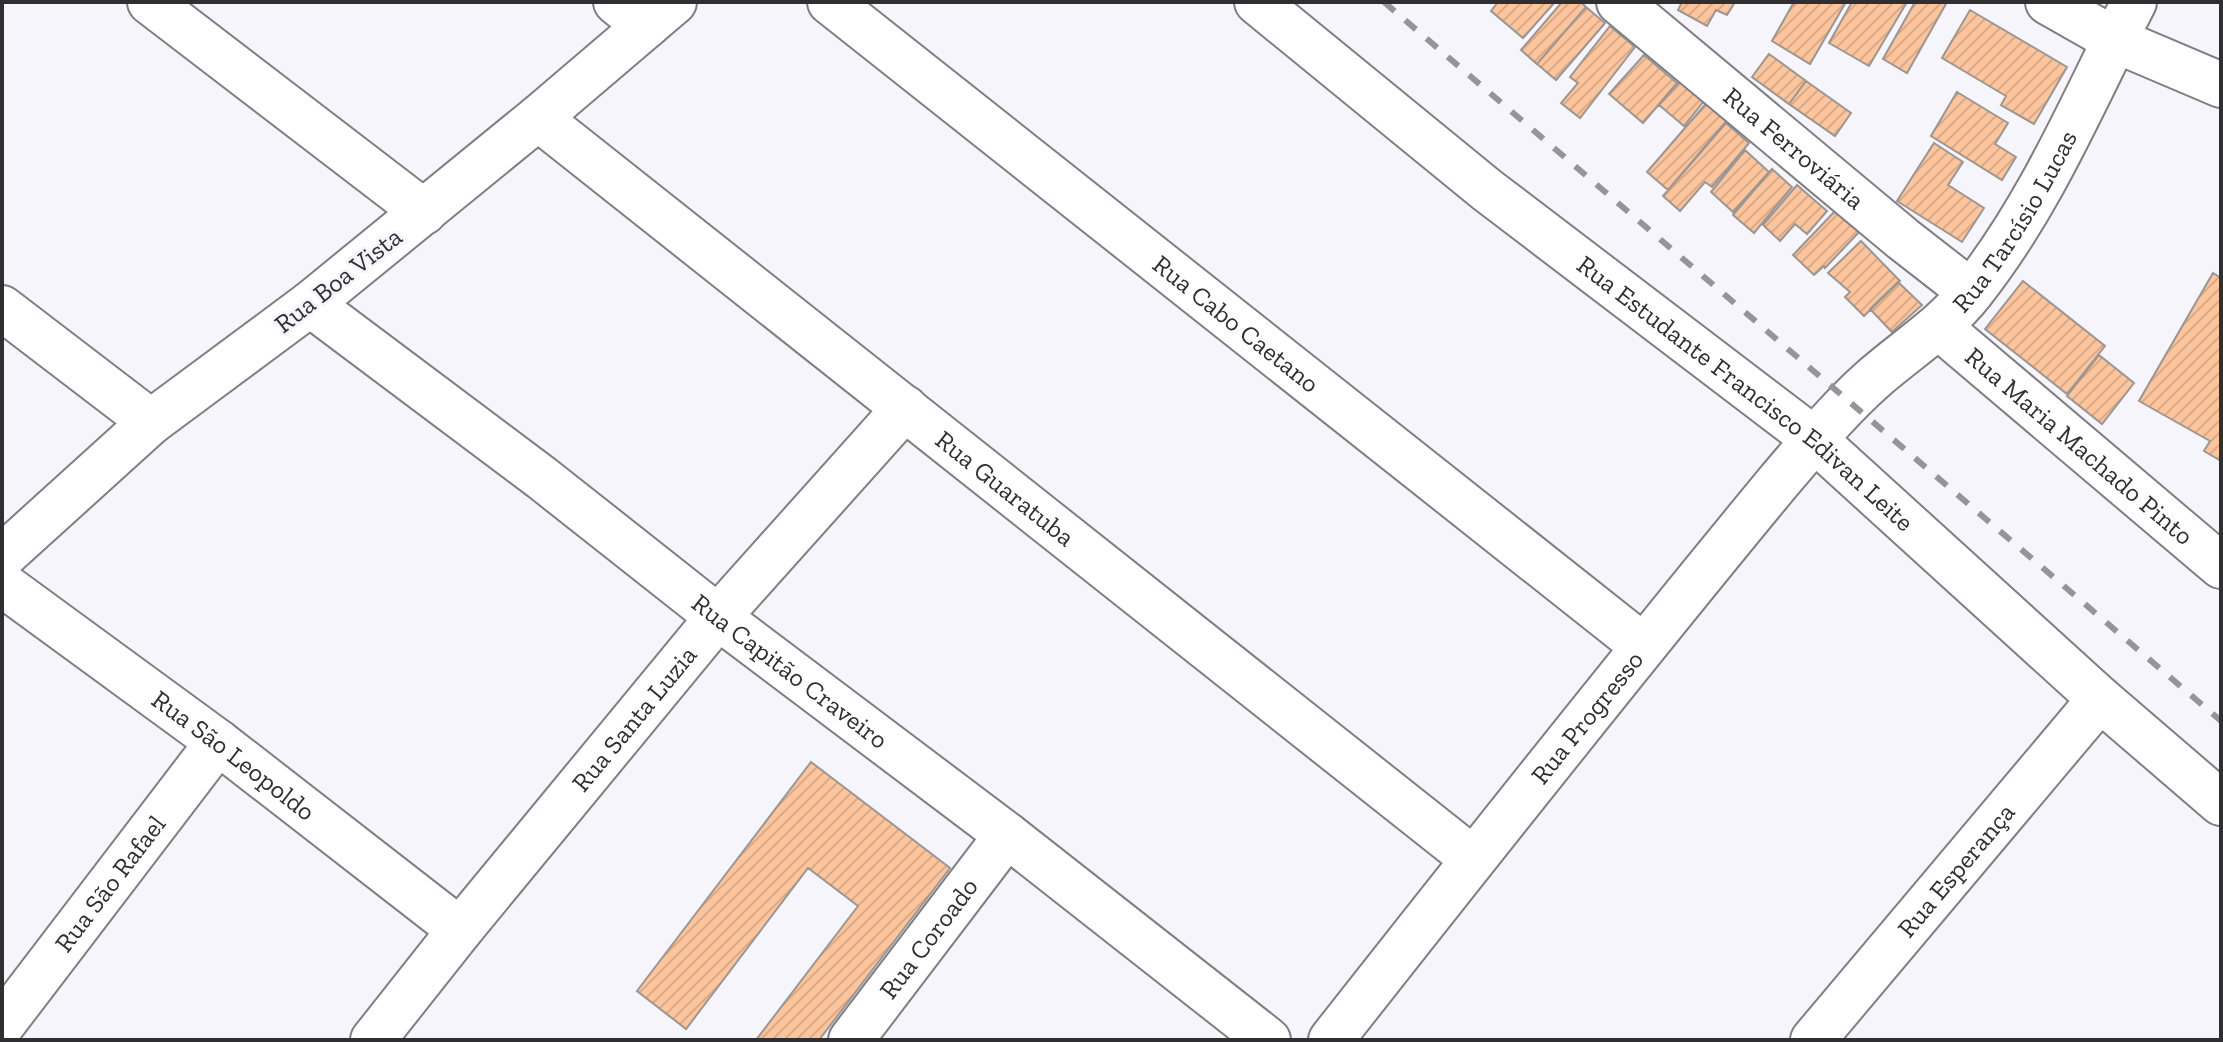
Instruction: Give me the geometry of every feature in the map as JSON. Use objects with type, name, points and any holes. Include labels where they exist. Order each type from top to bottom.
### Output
[{"type":"street","points":[[150,2],[424,212]]},
{"type":"street","name":"Rua Cabo Caetano","points":[[830,2],[1643,646]]},
{"type":"street","name":"Rua Estudante Francisco Edivan Leite","points":[[1257,2],[1487,190],[1814,439],[2100,699],[2221,803]]},
{"type":"street","name":"Rua Ferroviária","points":[[1619,2],[1890,229],[1971,292]]},
{"type":"street","points":[[2048,2],[2124,21],[2221,85]]},
{"type":"street","name":"Rua Boa Vista","points":[[2,557],[151,422],[310,304],[538,118],[645,10]]},
{"type":"street","name":"Rua Tarcísio Lucas","points":[[1848,401],[1939,327],[1971,292],[2013,231],[2067,140],[2124,21]]},
{"type":"street","name":"Rua Guaratuba","points":[[538,118],[1473,859]]},
{"type":"street","name":"Rua Capitão Craveiro","points":[[310,304],[1007,835],[1268,1040]]},
{"type":"street","points":[[2,308],[151,422]]},
{"type":"street","name":"Rua Maria Machado Pinto","points":[[1939,327],[2221,566]]},
{"type":"street","name":"Rua Progresso","points":[[1331,1040],[1643,646],[1848,401]]},
{"type":"street","name":"Rua Santa Luzia","points":[[373,1040],[718,617],[905,408]]},
{"type":"street","name":"Rua São Leopoldo","points":[[2,584],[218,742],[460,930]]},
{"type":"street","name":"Rua Esperança","points":[[1813,1040],[2100,699]]},
{"type":"street","name":"Rua São Rafael","points":[[2,1025],[218,742]]},
{"type":"street","name":"Rua Coroado","points":[[851,1040],[1007,835]]},
{"type":"building","points":[[1498,2],[1555,2],[1523,38],[1491,11]]},
{"type":"building","points":[[1562,2],[1581,2],[1586,7],[1537,64],[1521,50]]},
{"type":"building","points":[[1682,2],[1735,2],[1727,15],[1716,10],[1707,26],[1678,10]]},
{"type":"building","points":[[1794,2],[1846,2],[1810,64],[1772,41]]},
{"type":"building","points":[[1852,2],[1907,2],[1869,66],[1829,43]]},
{"type":"building","points":[[1915,2],[1947,2],[1907,73],[1883,59]]},
{"type":"building","points":[[1586,7],[1605,23],[1556,80],[1537,64]]},
{"type":"building","points":[[1970,10],[2067,67],[2034,124],[2001,105],[2006,96],[1942,58]]},
{"type":"building","points":[[1610,26],[1635,47],[1580,118],[1561,103],[1578,83],[1570,77]]},
{"type":"building","points":[[1769,54],[1806,81],[1789,104],[1752,77]]},
{"type":"building","points":[[1644,55],[1677,83],[1643,123],[1609,94]]},
{"type":"building","points":[[1680,81],[1704,101],[1684,126],[1659,105]]},
{"type":"building","points":[[1806,81],[1851,113],[1835,136],[1789,104]]},
{"type":"building","points":[[1957,92],[2008,123],[1995,144],[2016,157],[2002,180],[1931,136]]},
{"type":"building","points":[[1710,99],[1730,117],[1668,190],[1647,172]]},
{"type":"building","points":[[1726,123],[1749,143],[1712,187],[1705,182],[1680,211],[1663,196]]},
{"type":"building","points":[[1934,143],[1963,162],[1948,185],[1984,208],[1962,242],[1897,201]]},
{"type":"building","points":[[1745,150],[1769,172],[1733,212],[1711,192]]},
{"type":"building","points":[[1772,169],[1792,187],[1754,233],[1733,215]]},
{"type":"building","points":[[1797,185],[1827,211],[1807,234],[1795,224],[1780,241],[1763,225]]},
{"type":"building","points":[[1838,208],[1861,230],[1825,268],[1814,275],[1793,255]]},
{"type":"building","points":[[1861,241],[1900,281],[1864,316],[1845,297],[1850,292],[1828,273]]},
{"type":"building","points":[[2213,273],[2221,278],[2221,461],[2204,451],[2210,441],[2139,401]]},
{"type":"building","points":[[2023,281],[2105,346],[2067,394],[1985,329]]},
{"type":"building","points":[[1898,282],[1922,305],[1892,332],[1870,309]]},
{"type":"building","points":[[2099,355],[2134,383],[2102,424],[2067,396]]},
{"type":"building","points":[[811,762],[950,868],[819,1040],[756,1040],[858,906],[808,868],[686,1029],[637,991]]},
{"type":"railway","points":[[1384,2],[2221,721]]}]
